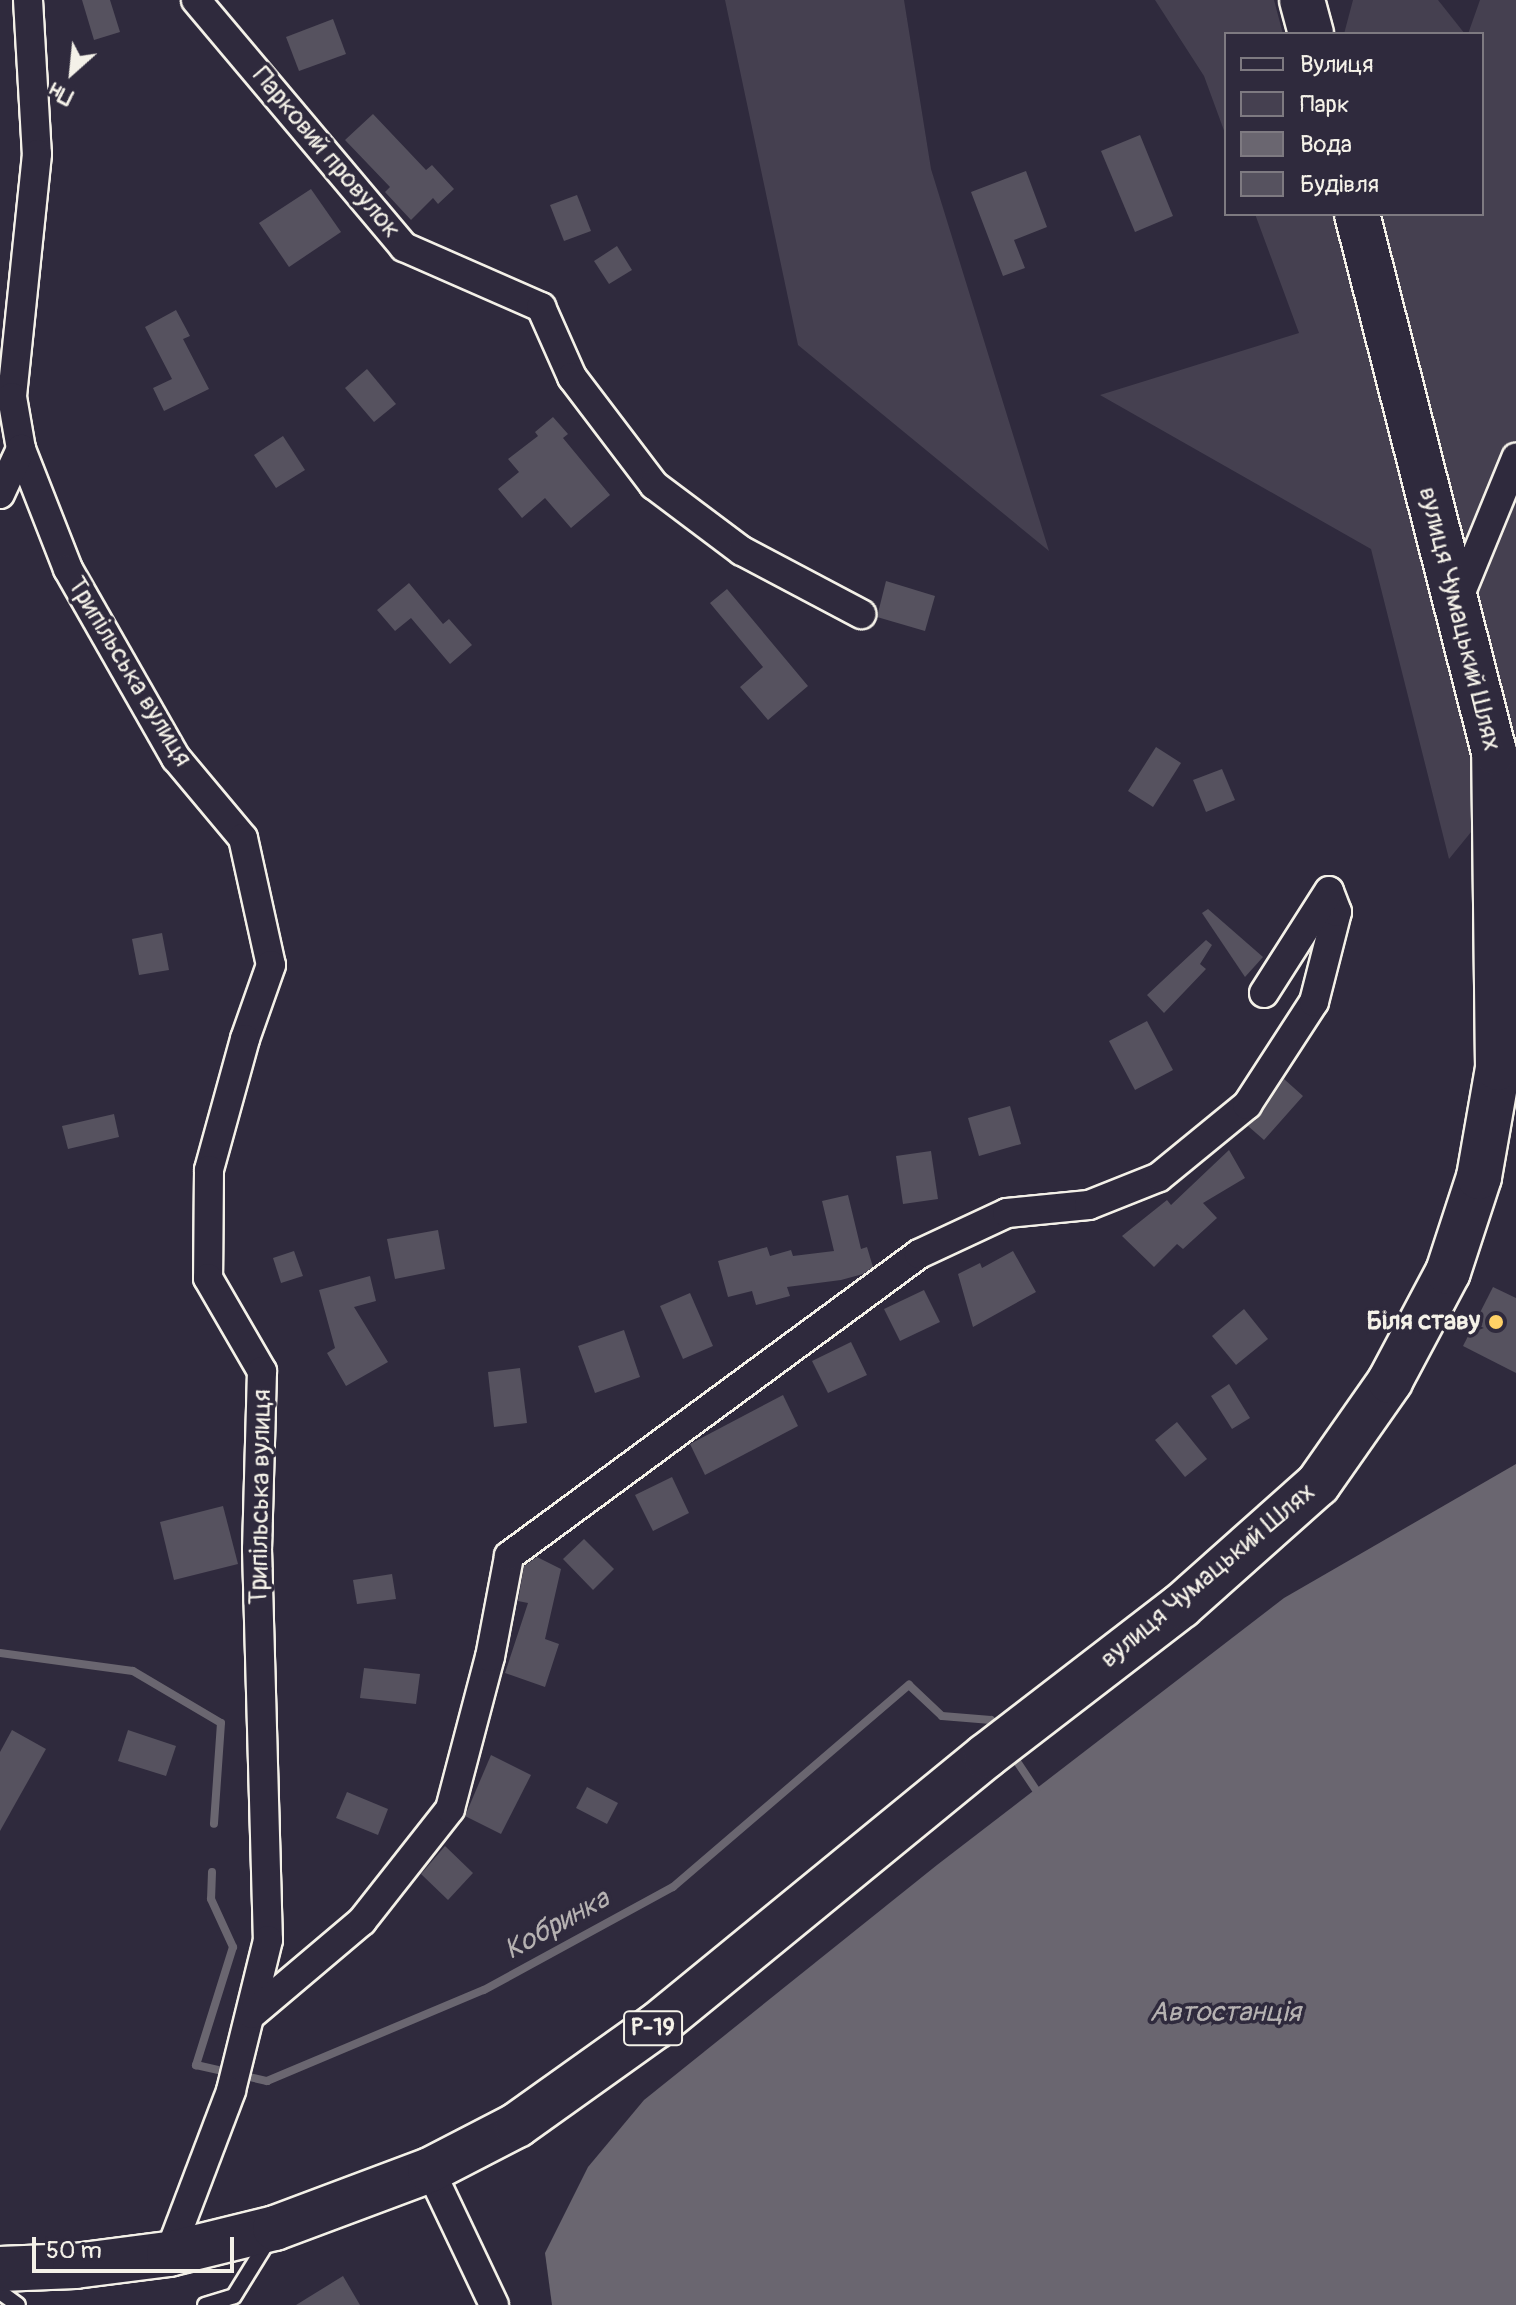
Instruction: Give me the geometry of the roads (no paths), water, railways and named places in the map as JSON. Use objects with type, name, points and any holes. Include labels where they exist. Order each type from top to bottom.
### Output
[{"type":"main road","points":[[1302,0],[1310,32]]},
{"type":"main road","name":"вулиця Чумацький Шлях","points":[[0,2269],[75,2266],[169,2254],[275,2228],[430,2170],[517,2125],[656,2026],[1002,1743],[1181,1606],[1318,1484],[1390,1381],[1448,1272],[1479,1177],[1498,1068],[1507,910],[1494,752],[1358,216]]},
{"type":"street","name":"Трипільська вулиця","points":[[28,0],[37,154],[12,397],[21,449],[68,569],[176,758],[243,838],[271,965],[245,1039],[209,1170],[208,1278],[262,1371],[257,1549],[268,1940],[231,2091],[169,2254]]},
{"type":"street","name":"Парковий провулок","points":[[196,0],[404,247],[541,307],[572,377],[654,485],[742,551],[861,614]]},
{"type":"street","points":[[0,494],[21,449]]},
{"type":"street","points":[[1456,603],[1516,458]]},
{"type":"street","points":[[252,2014],[362,1921],[450,1809],[490,1657],[509,1556],[919,1254],[1007,1213],[1089,1205],[1159,1177],[1247,1105],[1314,1002],[1337,912],[1329,891],[1264,993]]},
{"type":"street","points":[[430,2170],[494,2305]]},
{"type":"lane","points":[[205,2305],[234,2296],[275,2228]]},
{"type":"lane","points":[[0,2292],[18,2305]]},
{"type":"water","name":"Автостанція","points":[[1516,1464],[1516,2305],[552,2305],[545,2253],[588,2167],[644,2100],[937,1865],[1284,1598]]},
{"type":"waterway","name":"Кобринка","points":[[0,1653],[133,1671],[221,1723],[214,1824]]},
{"type":"waterway","name":"Кобринка","points":[[212,1872],[211,1899],[233,1947],[196,2065],[267,2081],[484,1990],[673,1887],[909,1685],[942,1716],[991,1720],[998,1732]]},
{"type":"waterway","name":"Кобринка","points":[[1012,1754],[1036,1790]]},
{"type":"place","name":"Біля ставу","points":[[1496,1322]]}]
